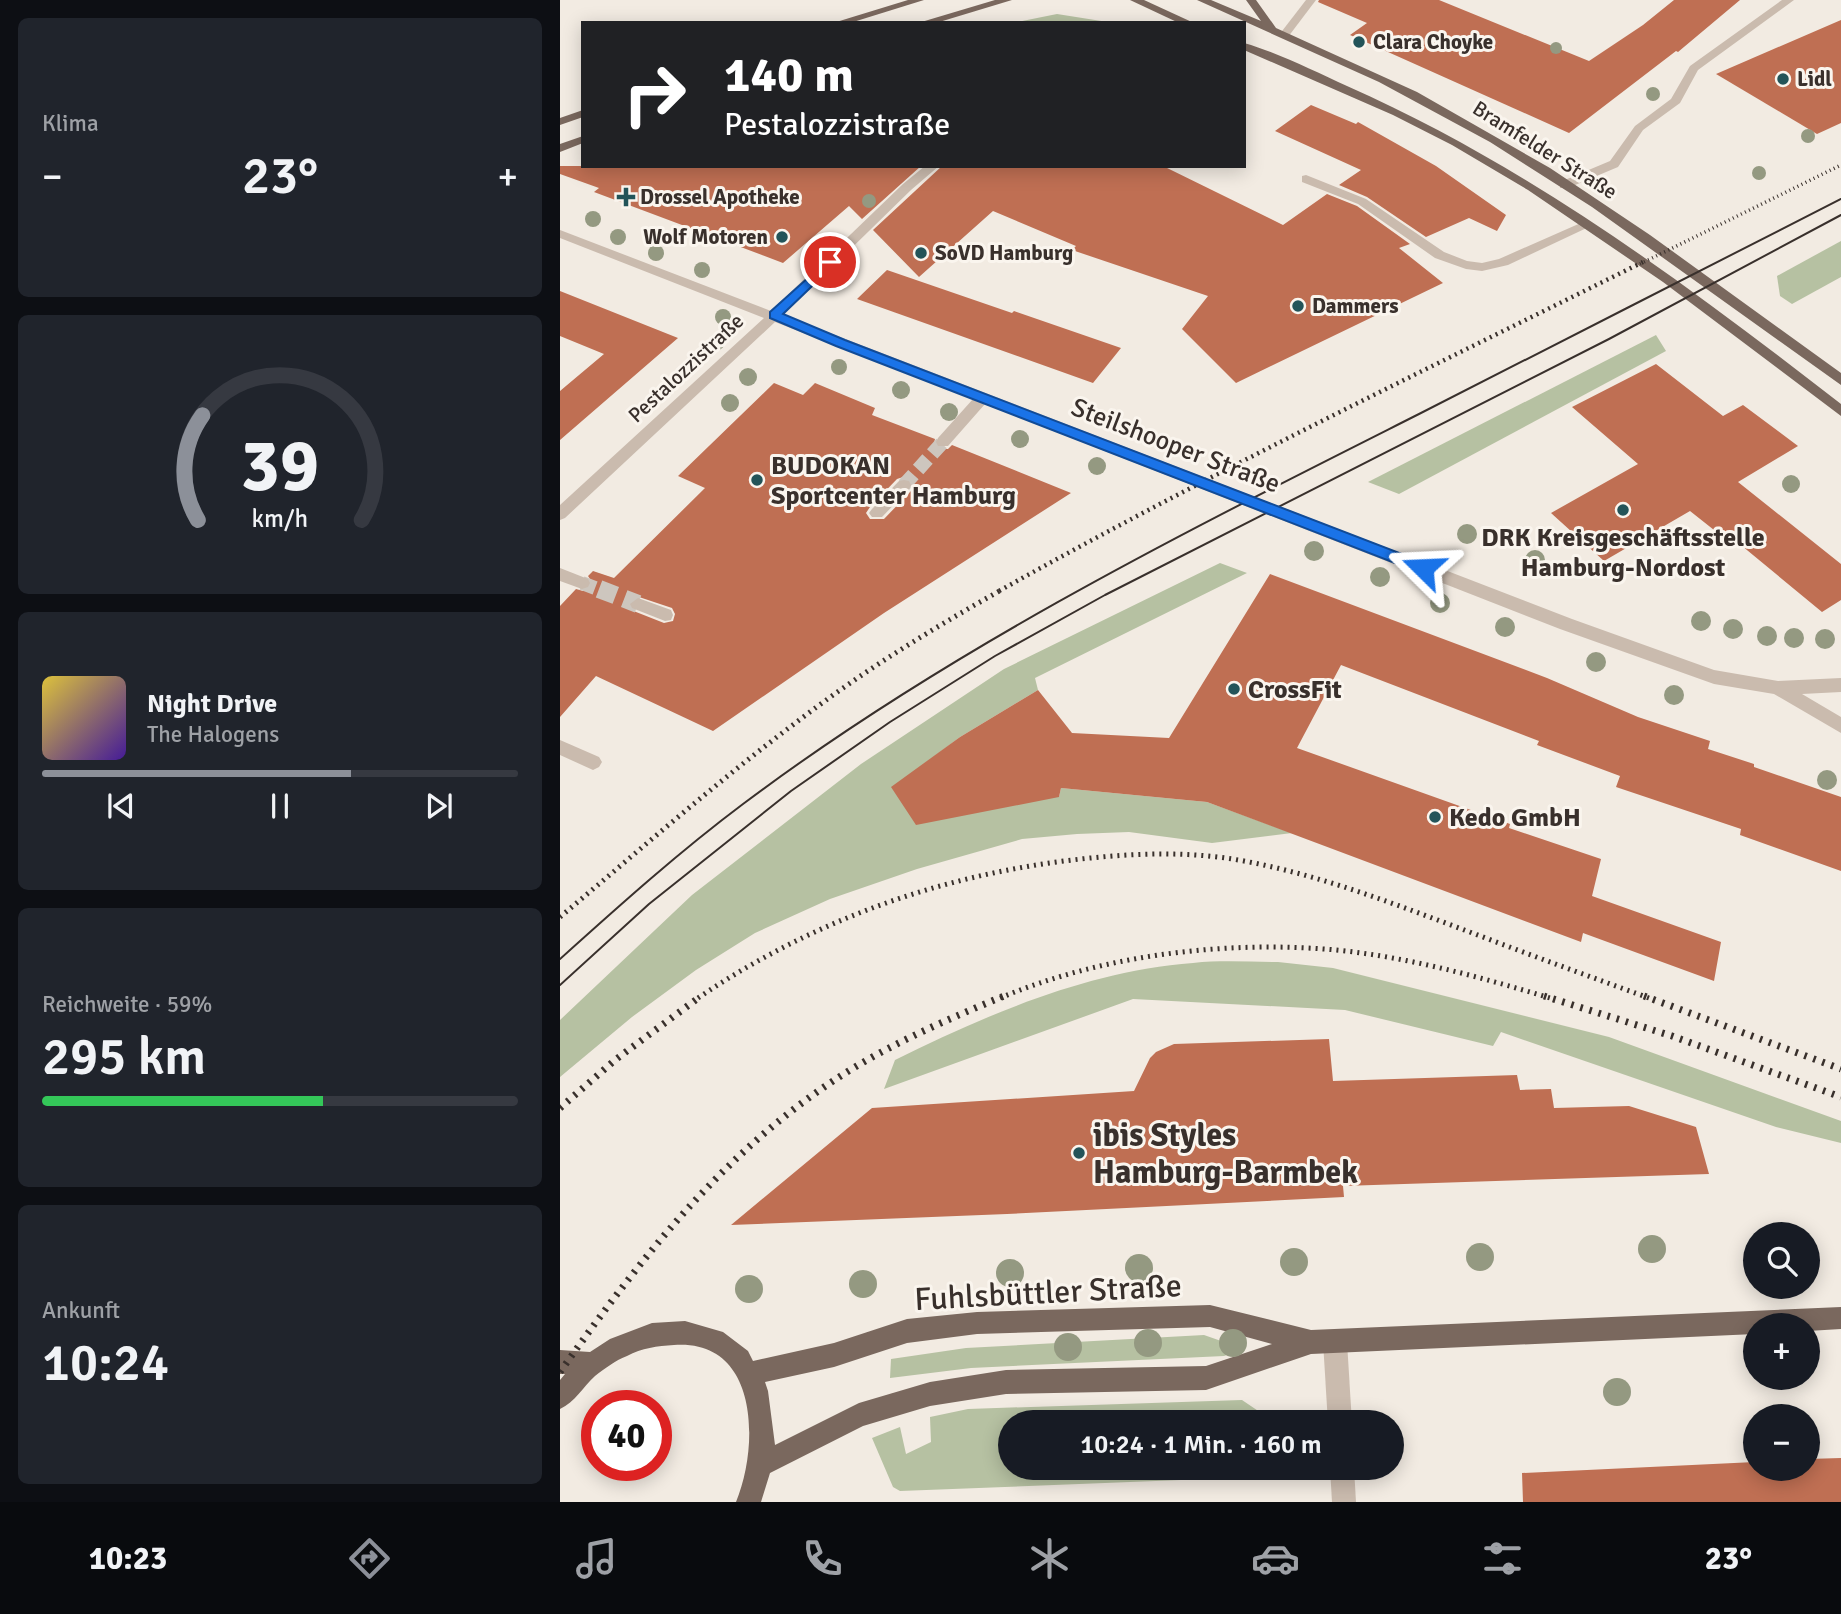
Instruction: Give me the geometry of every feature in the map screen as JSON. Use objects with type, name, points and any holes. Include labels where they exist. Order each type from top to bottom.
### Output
[{"type":"main road","points":[[845,21],[919,0]]},
{"type":"main road","points":[[930,21],[1007,0]]},
{"type":"main road","points":[[1135,0],[1184,21]]},
{"type":"main road","name":"Bramfelder Straße","points":[[1202,0],[1363,68],[1444,111],[1564,185],[1841,380]]},
{"type":"main road","points":[[1251,0],[1272,30]]},
{"type":"main road","name":"Bramfelder Straße","points":[[1246,47],[1334,84],[1485,158],[1728,323],[1841,411]]},
{"type":"main road","points":[[560,122],[581,114]]},
{"type":"main road","points":[[560,148],[581,140]]},
{"type":"main road","name":"Fuhlsbüttler Straße","points":[[748,1374],[834,1355],[907,1331],[977,1322],[1210,1316],[1311,1342],[1335,1342],[1841,1318]]},
{"type":"main road","points":[[560,1397],[591,1364],[625,1342],[662,1331],[680,1331],[712,1340],[726,1349],[748,1374],[758,1398],[762,1426],[760,1466],[748,1502]]},
{"type":"main road","name":"Fuhlsbüttler Straße","points":[[760,1466],[859,1415],[930,1394],[1006,1382],[1206,1378],[1311,1342]]},
{"type":"main road","points":[[560,1362],[591,1364]]},
{"type":"street","points":[[1284,35],[1311,0]]},
{"type":"street","points":[[1564,185],[1614,164],[1639,128],[1676,101],[1694,68],[1789,0]]},
{"type":"street","name":"Pestalozzistraße","points":[[560,514],[775,315],[907,187],[931,168]]},
{"type":"street","points":[[1306,180],[1336,188],[1381,213],[1438,257],[1485,268],[1587,225]]},
{"type":"street","name":"Steilshooper Straße","points":[[560,234],[1609,640],[1714,677],[1779,688],[1841,685]]},
{"type":"street","points":[[943,442],[982,398]]},
{"type":"street","points":[[877,513],[904,485]]},
{"type":"street","points":[[560,574],[582,583]]},
{"type":"street","points":[[638,604],[665,615]]},
{"type":"street","name":"Steilshooper Straße","points":[[1779,688],[1841,726]]},
{"type":"street","points":[[560,747],[593,762]]},
{"type":"street","points":[[1335,1342],[1339,1410]]},
{"type":"street","points":[[1343,1480],[1344,1502]]},
{"type":"green space","points":[[1057,14],[1101,21],[1022,21]]},
{"type":"green space","points":[[1841,241],[1841,277],[1792,304],[1780,296],[1777,276]]},
{"type":"green space","points":[[1656,335],[1666,351],[1399,494],[1368,482]]},
{"type":"green space","points":[[1220,563],[1247,573],[1035,678],[1038,690],[960,737],[892,788],[1059,797],[1061,788],[1207,802],[1292,833],[1212,843],[1129,832],[1022,839],[917,869],[830,899],[755,933],[696,970],[632,1017],[560,1077],[560,1020],[692,895],[861,764],[1004,669]]},
{"type":"green space","points":[[1278,962],[1333,968],[1609,1037],[1841,1121],[1841,1143],[1776,1127],[1501,1032],[1493,1046],[1345,1010],[1133,999],[884,1089],[895,1060],[1002,1011],[1077,985],[1115,975],[1193,963]]},
{"type":"green space","points":[[1204,1335],[1244,1349],[1224,1356],[971,1368],[890,1378],[891,1359],[966,1348]]},
{"type":"green space","points":[[1242,1400],[1257,1410],[998,1410],[998,1480],[1181,1480],[900,1491],[893,1487],[872,1438],[900,1427],[906,1454],[931,1442],[930,1417],[968,1409]]},
{"type":"building","points":[[1439,0],[1589,61],[1643,25],[1674,0],[1740,0],[1678,52],[1569,133],[1350,35],[1367,23],[1318,2]]},
{"type":"building","name":"Lidl","points":[[1841,20],[1841,123],[1817,134],[1716,74]]},
{"type":"building","points":[[1311,105],[1356,124],[1358,122],[1436,166],[1506,215],[1497,231],[1469,218],[1426,237],[1367,197],[1339,185],[1361,170],[1275,131]]},
{"type":"building","points":[[560,166],[919,168],[862,219],[849,206],[783,263],[594,192],[599,188],[560,174]]},
{"type":"building","points":[[940,168],[1167,168],[1283,225],[1327,194],[1357,206],[1410,244],[1399,248],[1443,283],[1236,383],[1182,329],[1208,296],[1072,250],[1076,246],[993,211],[919,277],[873,230]]},
{"type":"building","points":[[887,270],[1121,348],[1093,383],[857,299]]},
{"type":"building","points":[[560,291],[678,338],[560,440],[560,391],[604,354],[560,336]]},
{"type":"building","name":"DRK Kreisgeschäftsstelle Hamburg-Nordost","points":[[1656,364],[1723,416],[1743,405],[1798,446],[1738,482],[1841,564],[1841,600],[1822,612],[1719,527],[1714,530],[1690,511],[1604,561],[1551,513],[1638,464],[1572,407]]},
{"type":"building","points":[[774,383],[803,395],[815,383],[875,408],[872,415],[935,439],[934,443],[938,449],[948,449],[952,445],[1071,493],[884,613],[713,731],[596,676],[560,717],[560,606],[576,589],[583,591],[590,588],[592,582],[588,576],[593,571],[614,578],[705,488],[678,476]],"holes":[[[903,477],[911,480],[911,491],[884,519],[870,519],[866,513],[870,507],[897,479]],[[636,596],[672,608],[675,614],[673,621],[664,623],[631,610],[627,603]]]},
{"type":"building","points":[[1270,574],[1547,678],[1638,717],[1710,741],[1708,749],[1841,797],[1841,871],[1740,835],[1741,829],[1616,787],[1620,776],[1537,745],[1539,741],[1341,665],[1297,748],[1510,824],[1509,828],[1601,859],[1592,896],[1721,942],[1714,981],[1583,933],[1581,942],[1207,802],[1061,788],[1059,797],[916,825],[891,787],[960,737],[1038,690],[1072,733],[1169,738]]},
{"type":"building","name":"ibis Styles Hamburg-Barmbek","points":[[1329,1039],[1333,1081],[1517,1075],[1520,1090],[1551,1089],[1554,1108],[1629,1106],[1696,1127],[1709,1174],[1343,1186],[1344,1197],[731,1225],[872,1108],[1134,1091],[1150,1058],[1156,1052],[1174,1044]]},
{"type":"building","points":[[1841,1458],[1841,1502],[1523,1502],[1522,1473],[1743,1463],[1743,1481],[1820,1481],[1820,1459]]},
{"type":"tunnel","points":[[904,485],[943,442]]},
{"type":"tunnel","points":[[582,583],[603,591]]},
{"type":"tunnel","points":[[599,589],[638,604]]},
{"type":"tram line","points":[[560,959],[673,860],[743,804],[904,693],[988,642],[1158,547],[1841,199]]},
{"type":"tram line","points":[[560,985],[649,904],[791,791],[890,722],[995,656],[1105,595],[1609,339],[1841,215]]},
{"type":"railway","points":[[1640,264],[1841,165]]},
{"type":"railway","points":[[999,591],[1239,463],[1643,262]]},
{"type":"railway","points":[[560,917],[712,789],[806,715],[902,649],[1003,589]]},
{"type":"railway","points":[[700,997],[787,945],[881,905],[929,889],[1030,866],[1102,857],[1163,854],[1244,861],[1332,883],[1649,998]]},
{"type":"railway","points":[[1000,998],[1039,983],[1122,961],[1208,949],[1251,947],[1294,947],[1363,953],[1471,975],[1550,998]]},
{"type":"railway","points":[[560,1372],[657,1244],[692,1204],[768,1130],[855,1067],[928,1029],[1004,996]]},
{"type":"railway","points":[[1544,996],[1672,1036],[1841,1097]]},
{"type":"railway","points":[[1644,996],[1841,1069]]},
{"type":"railway","points":[[560,1108],[615,1060],[700,997]]},
{"type":"place","name":"Clara Choyke","points":[[1359,42]]},
{"type":"place","name":"Lidl","points":[[1783,79]]},
{"type":"place","name":"Drossel Apotheke","points":[[626,197]]},
{"type":"place","name":"Wolf Motoren","points":[[782,237]]},
{"type":"place","name":"SoVD Hamburg","points":[[921,253]]},
{"type":"place","name":"Dammers","points":[[1298,306]]},
{"type":"place","name":"BUDOKAN Sportcenter Hamburg","points":[[757,480]]},
{"type":"place","name":"DRK Kreisgeschäftsstelle Hamburg-Nordost","points":[[1623,510]]},
{"type":"place","name":"CrossFit","points":[[1234,689]]},
{"type":"place","name":"Kedo GmbH","points":[[1435,817]]},
{"type":"place","name":"ibis Styles Hamburg-Barmbek","points":[[1079,1153]]},
{"type":"route","points":[[830,262],[775,315],[840,343],[1423,568]]}]
